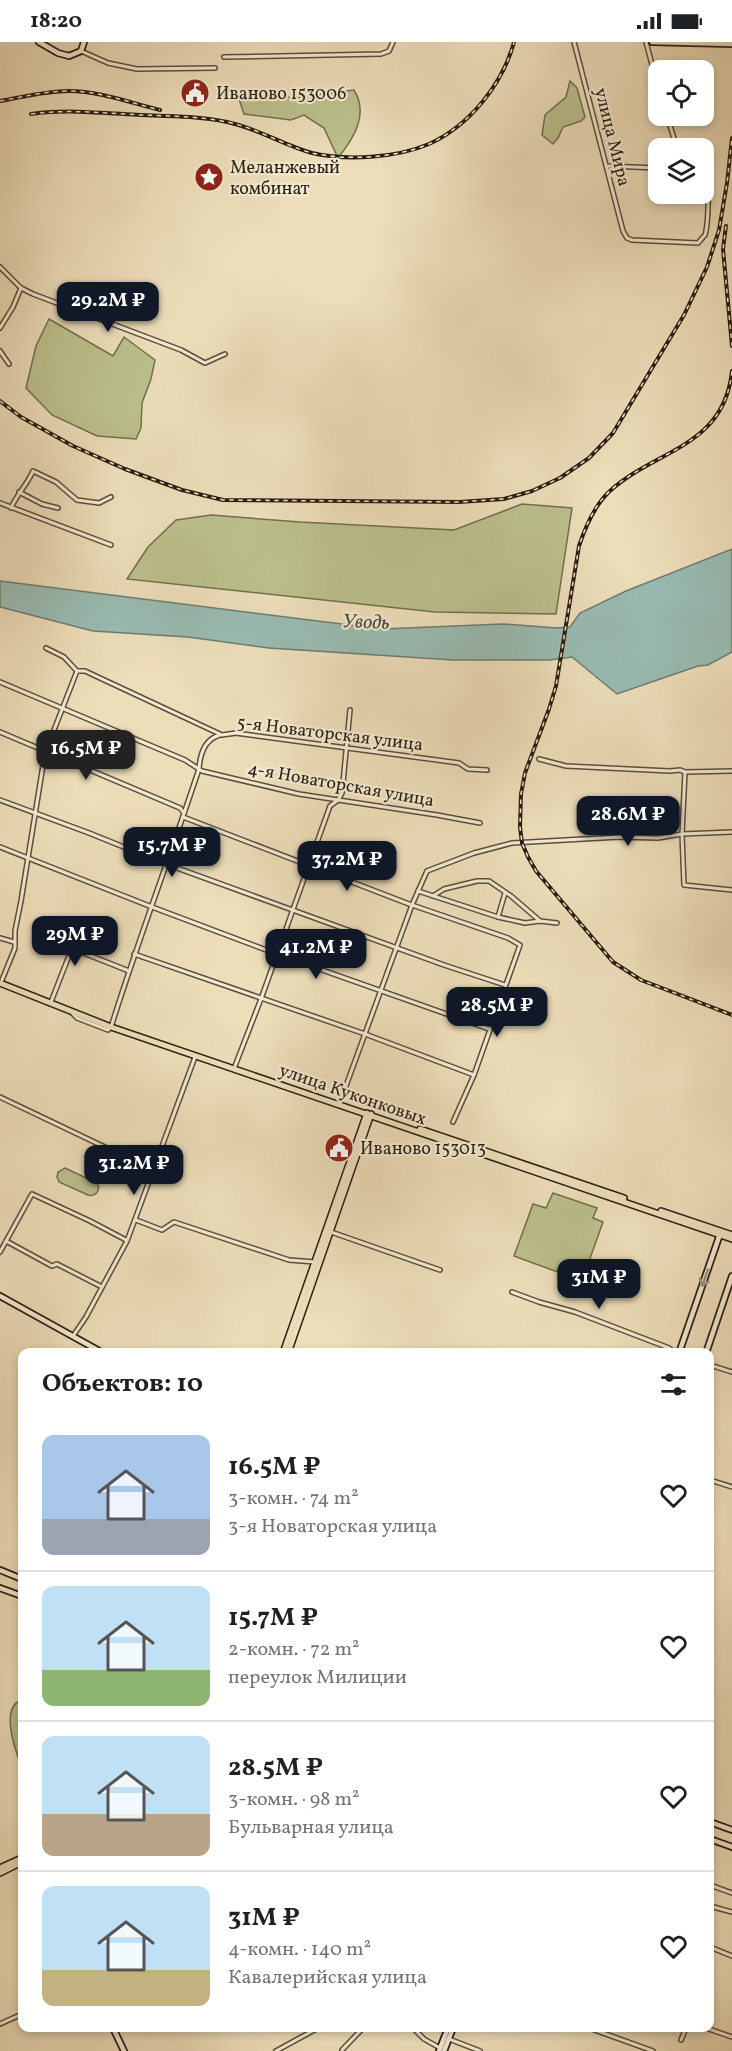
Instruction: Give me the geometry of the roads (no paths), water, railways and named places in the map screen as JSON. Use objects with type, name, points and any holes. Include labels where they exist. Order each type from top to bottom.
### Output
[{"type":"main road","points":[[39,42],[64,55],[75,55],[81,51],[84,42]]},
{"type":"main road","points":[[652,42],[732,44]]},
{"type":"main road","name":"улица Куконковых","points":[[1,981],[112,1025]]},
{"type":"main road","name":"улица Куконковых","points":[[1,981],[72,1012],[729,1236]]},
{"type":"main road","name":"улица Куконковых","points":[[196,1054],[340,1103]]},
{"type":"main road","points":[[285,1348],[369,1113]]},
{"type":"main road","name":"улица Куконковых","points":[[494,1156],[729,1236]]},
{"type":"main road","points":[[679,1348],[717,1246],[729,1236]]},
{"type":"main road","points":[[290,1348],[317,1263]]},
{"type":"main road","points":[[708,1348],[732,1276]]},
{"type":"main road","points":[[0,1296],[94,1348]]},
{"type":"main road","points":[[0,1570],[18,1577]]},
{"type":"main road","points":[[0,1587],[18,1594]]},
{"type":"main road","points":[[714,1823],[732,1830]]},
{"type":"main road","points":[[714,1840],[732,1847]]},
{"type":"main road","points":[[0,1868],[18,1860]]},
{"type":"main road","points":[[0,1873],[18,1864]]},
{"type":"main road","points":[[115,2032],[124,2051]]},
{"type":"main road","points":[[447,2038],[448,2032]]},
{"type":"main road","points":[[441,2050],[451,2032]]},
{"type":"street","points":[[224,57],[381,54],[392,48],[393,42]]},
{"type":"street","name":"улица Мира","points":[[574,42],[623,231],[627,238],[698,243],[705,235],[707,204]]},
{"type":"street","points":[[646,42],[651,60]]},
{"type":"street","points":[[81,51],[108,63],[136,69],[215,68]]},
{"type":"street","points":[[607,166],[648,168]]},
{"type":"street","points":[[0,267],[21,288],[33,294],[180,350],[205,363],[225,354]]},
{"type":"street","points":[[0,328],[21,288]]},
{"type":"street","points":[[0,351],[9,364]]},
{"type":"street","points":[[11,508],[19,492],[28,485],[33,471],[56,482],[77,500],[99,503],[111,497]]},
{"type":"street","points":[[19,492],[42,504],[57,508]]},
{"type":"street","points":[[0,503],[111,545]]},
{"type":"street","name":"5-я Новаторская улица","points":[[46,648],[64,657],[77,671],[85,671],[222,735],[236,733],[346,747],[459,764],[468,769],[487,770]]},
{"type":"street","points":[[1,981],[15,948],[14,942],[45,753],[77,671]]},
{"type":"street","name":"4-я Новаторская улица","points":[[0,682],[185,760],[199,769],[250,783],[480,824]]},
{"type":"street","points":[[235,1066],[330,806],[338,800],[342,793],[350,710]]},
{"type":"street","points":[[0,732],[30,744],[45,753],[180,808],[184,815],[309,866],[508,938],[520,945],[474,1075],[453,1122]]},
{"type":"street","points":[[112,1025],[207,742],[213,737],[222,735]]},
{"type":"street","points":[[539,759],[566,766],[685,772],[732,771]]},
{"type":"street","points":[[685,772],[682,834],[684,885],[732,890]]},
{"type":"street","points":[[0,800],[89,832],[166,864],[505,985]]},
{"type":"street","points":[[340,1103],[412,905],[427,871],[474,853],[522,843],[619,837],[658,838],[682,834],[732,832]]},
{"type":"street","points":[[0,847],[277,954],[489,1029]]},
{"type":"street","points":[[433,896],[444,889],[477,881],[489,881],[540,921]]},
{"type":"street","points":[[418,891],[498,917],[525,923],[540,921],[557,923]]},
{"type":"street","points":[[498,917],[505,892]]},
{"type":"street","points":[[51,1002],[81,925]]},
{"type":"street","points":[[0,938],[14,942]]},
{"type":"street","points":[[71,948],[129,971]]},
{"type":"street","points":[[134,954],[365,1034],[474,1075]]},
{"type":"street","points":[[73,1336],[86,1317],[127,1241],[196,1054]]},
{"type":"street","points":[[0,1097],[154,1170]]},
{"type":"street","points":[[0,1252],[32,1194],[127,1241]]},
{"type":"street","points":[[136,1220],[162,1230],[174,1222],[290,1260],[317,1263]]},
{"type":"street","points":[[328,1232],[440,1270]]},
{"type":"street","points":[[6,1241],[52,1266],[57,1264],[102,1287]]},
{"type":"street","points":[[512,1292],[575,1312],[669,1348]]},
{"type":"street","points":[[714,1366],[732,1372]]},
{"type":"street","points":[[714,1481],[732,1487]]},
{"type":"street","points":[[714,1886],[732,1893]]},
{"type":"street","points":[[714,1907],[732,1912]]},
{"type":"street","points":[[714,1949],[732,1956]]},
{"type":"street","points":[[0,2024],[18,2016]]},
{"type":"street","points":[[714,2031],[732,2037]]},
{"type":"street","points":[[276,2051],[311,2032]]},
{"type":"street","points":[[342,2050],[359,2032]]},
{"type":"street","points":[[417,2032],[441,2050]]},
{"type":"street","points":[[600,2032],[653,2051]]},
{"type":"street","points":[[681,2040],[684,2032]]},
{"type":"street","points":[[447,2038],[480,2051]]},
{"type":"water","points":[[732,549],[732,652],[708,665],[698,666],[617,694],[572,657],[550,660],[453,660],[269,648],[188,637],[93,631],[0,607],[0,581],[382,629],[503,624],[570,627],[580,613],[626,591]]},
{"type":"railway","points":[[31,114],[86,112],[205,119],[238,125],[312,153],[340,157],[387,155],[429,144],[444,136],[471,115],[502,73],[514,42]]},
{"type":"railway","points":[[0,101],[34,94],[69,91],[103,95],[160,110]]},
{"type":"railway","points":[[0,401],[21,417],[73,446],[125,469],[182,490],[223,500],[459,502],[504,499],[532,491],[560,478],[589,458],[613,433],[684,315],[707,267],[719,230],[732,138]]},
{"type":"railway","points":[[726,226],[723,249],[732,346]]},
{"type":"railway","points":[[732,371],[726,396],[716,416],[702,431],[686,444],[629,476],[611,490],[600,502],[588,523],[579,546],[556,686],[525,773],[521,794],[520,827],[522,843],[536,871],[613,962],[641,980],[732,1015]]},
{"type":"place","name":"Иваново 153006","points":[[195,93]]},
{"type":"place","name":"Меланжевый комбинат","points":[[209,177]]},
{"type":"place","name":"Иваново 153013","points":[[339,1148]]},
{"type":"water label","name":"Уводь","points":[[366,621]]}]
